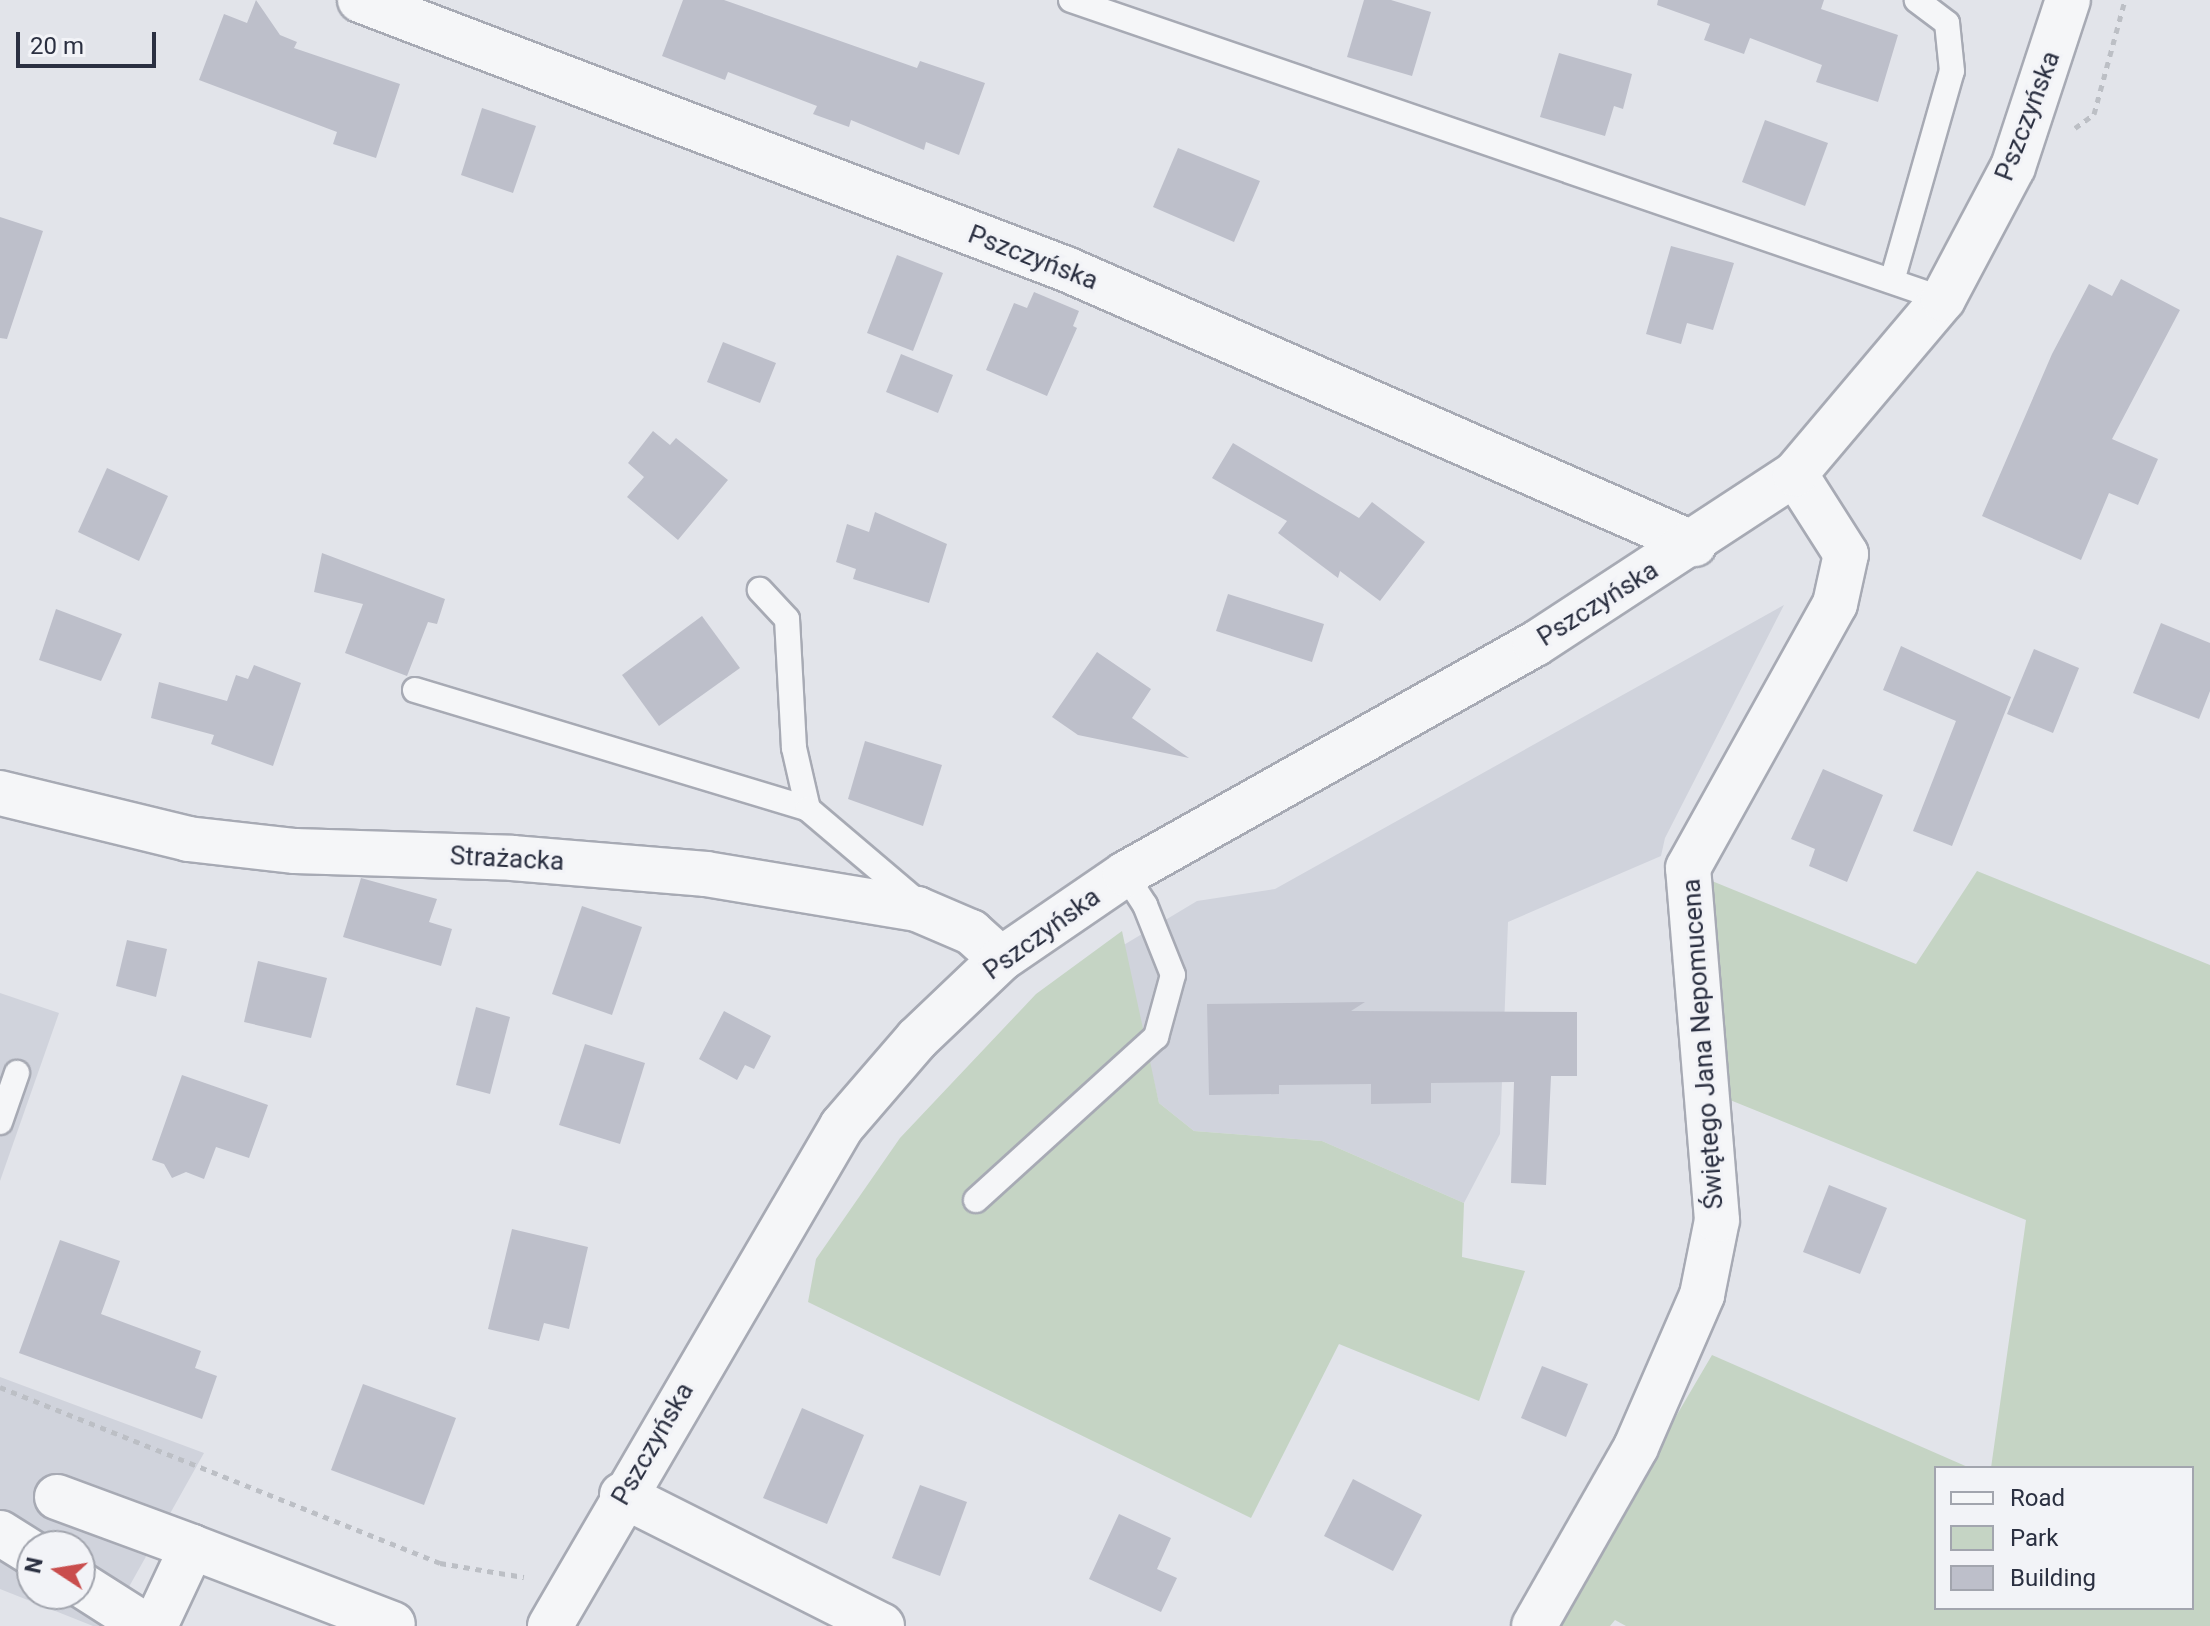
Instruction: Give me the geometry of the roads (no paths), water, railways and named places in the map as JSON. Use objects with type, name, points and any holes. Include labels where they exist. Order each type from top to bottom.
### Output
[{"type":"street","name":"Pszczyńska","points":[[360,0],[1066,269],[1694,544]]},
{"type":"street","name":"Pszczyńska","points":[[550,1626],[622,1495],[842,1126],[917,1039],[969,936],[1125,874],[1535,644],[1694,544],[1795,474],[1943,299],[2013,167],[2068,0]]},
{"type":"street","name":"Świętego Jana Nepomucena","points":[[1534,1626],[1636,1447],[1702,1295],[1717,1220],[1688,868],[1835,604],[1846,554],[1795,474]]},
{"type":"street","name":"Strażacka","points":[[0,793],[188,839],[295,851],[512,858],[706,874],[917,909],[969,936]]},
{"type":"street","points":[[622,1495],[882,1626]]},
{"type":"street","points":[[57,1497],[393,1624]]},
{"type":"street","points":[[155,1626],[192,1547]]},
{"type":"street","points":[[96,1594],[146,1626]]},
{"type":"lane","points":[[1071,0],[1943,299]]},
{"type":"lane","points":[[1892,281],[1952,71],[1947,23],[1917,0]]},
{"type":"lane","points":[[760,590],[787,619],[794,748],[808,809]]},
{"type":"lane","points":[[415,690],[808,809],[969,936]]},
{"type":"lane","points":[[976,1200],[1156,1037],[1173,975],[1145,905],[1125,874]]},
{"type":"lane","points":[[0,1122],[17,1073]]}]
